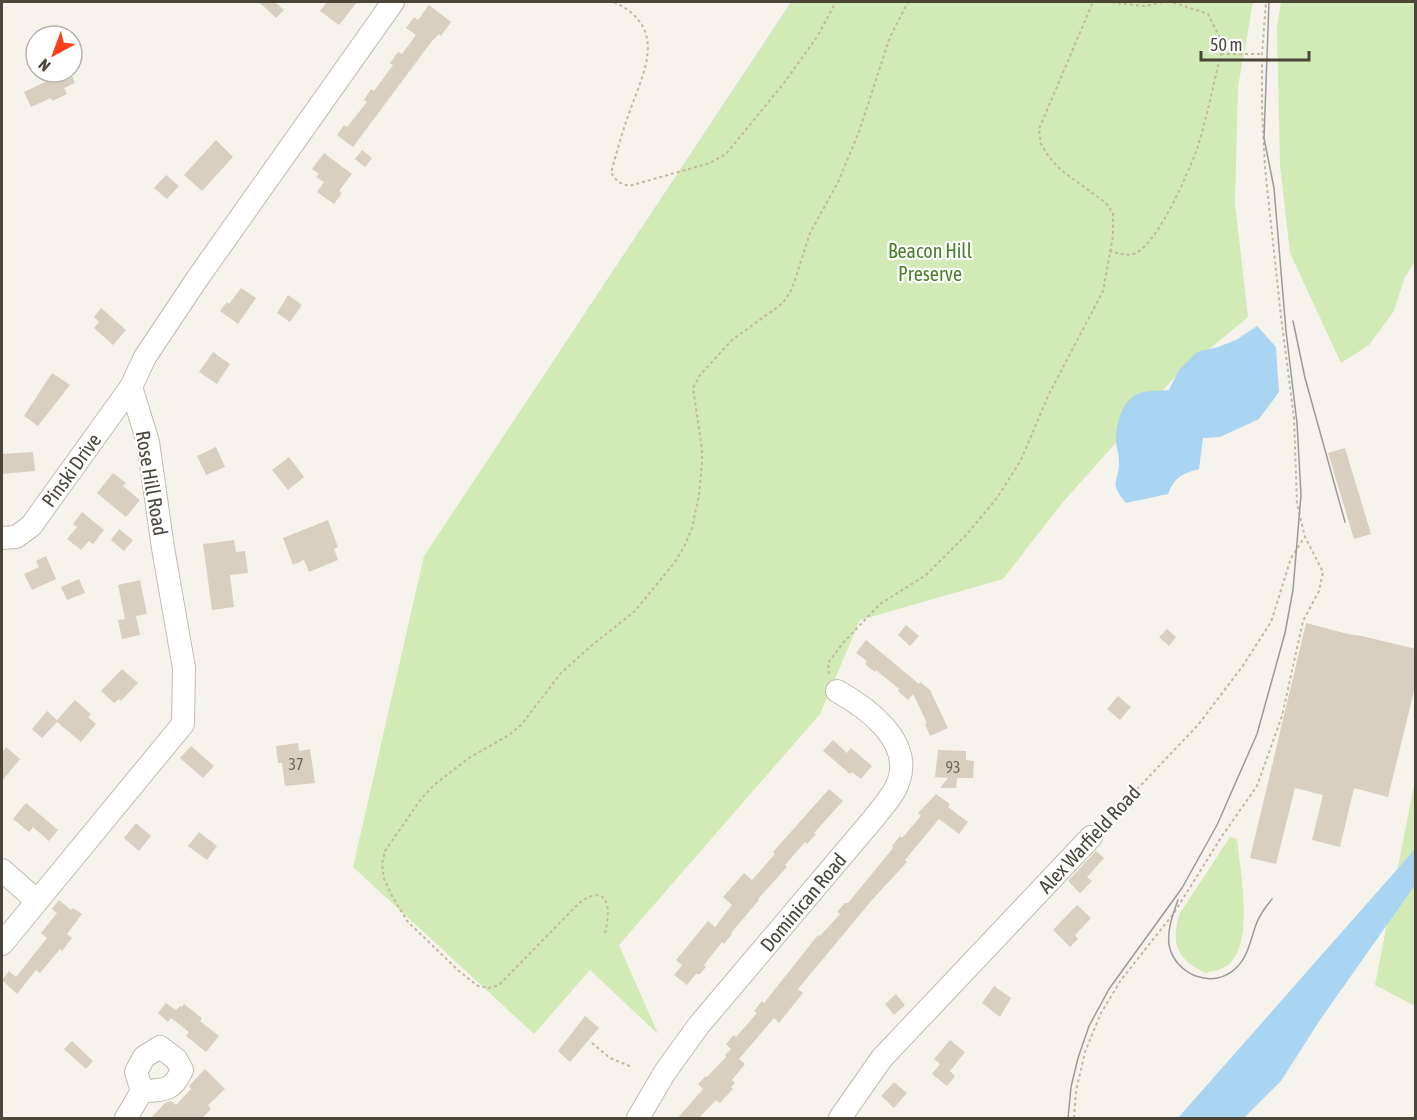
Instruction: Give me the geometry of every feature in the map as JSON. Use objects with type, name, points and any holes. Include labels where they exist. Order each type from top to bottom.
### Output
[{"type":"street","points":[[131,387],[145,357],[197,279],[393,2]]},
{"type":"street","name":"Pinski Drive","points":[[2,537],[16,537],[31,526],[131,387]]},
{"type":"street","name":"Rose Hill Road","points":[[2,944],[183,724],[184,668],[162,548],[148,442],[131,387]]},
{"type":"street","name":"Dominican Road","points":[[638,1119],[665,1072],[699,1025],[874,818],[895,789],[901,771],[895,743],[880,723],[854,701],[837,691]]},
{"type":"street","name":"Alex Warfield Road","points":[[840,1119],[882,1058],[1092,837]]},
{"type":"street","points":[[2,870],[38,901]]},
{"type":"street","points":[[126,1119],[142,1091]]},
{"type":"path","points":[[614,2],[630,9],[641,21],[647,39],[647,61],[611,173],[618,182],[629,186],[711,163],[726,154],[784,83],[817,38],[836,2]]},
{"type":"path","points":[[605,933],[609,908],[603,899],[592,896],[579,903],[499,985],[489,988],[478,986],[460,972],[408,922],[384,879],[382,864],[385,851],[421,799],[434,785],[521,725],[561,673],[635,612],[675,562],[693,528],[699,495],[702,464],[700,428],[693,388],[700,375],[732,340],[783,303],[792,289],[810,233],[838,182],[859,132],[891,37],[908,2]]},
{"type":"path","points":[[837,691],[828,673],[828,663],[837,650],[880,604],[926,575],[967,534],[1009,482],[1021,460],[1048,396],[1103,291],[1113,236],[1113,213],[1106,203],[1061,170],[1049,157],[1041,144],[1039,129],[1093,2]]},
{"type":"path","points":[[1106,2],[1144,6],[1164,2]]},
{"type":"path","points":[[1109,251],[1125,255],[1137,252],[1148,242],[1169,211],[1197,149],[1221,54],[1220,38],[1209,14],[1172,2]]},
{"type":"path","points":[[1074,1119],[1076,1091],[1083,1060],[1101,1013],[1121,980],[1173,913],[1257,786],[1282,716],[1303,621],[1319,591],[1323,572],[1305,537],[1296,504],[1294,418],[1265,168],[1262,54],[1266,2]]},
{"type":"path","points":[[1221,54],[1262,54]]},
{"type":"path","name":"Alex Warfield Road","points":[[1092,837],[1198,725],[1242,667],[1271,622],[1291,558],[1305,537]]},
{"type":"path","points":[[592,1043],[610,1058],[632,1067]]},
{"type":"green space","name":"Beacon Hill Preserve","points":[[791,2],[1253,2],[1238,87],[1235,203],[1248,317],[1172,380],[1063,502],[1003,579],[860,620],[820,714],[619,945],[658,1034],[590,970],[534,1034],[353,867],[424,556]]},
{"type":"green space","points":[[1281,2],[1415,2],[1415,261],[1404,279],[1394,311],[1369,345],[1341,363],[1290,253],[1280,165],[1277,27]]},
{"type":"green space","points":[[1415,780],[1415,1006],[1375,985]]},
{"type":"green space","points":[[1230,837],[1237,839],[1241,869],[1244,924],[1241,941],[1236,955],[1228,965],[1206,973],[1182,956],[1176,942],[1177,924],[1180,913]]},
{"type":"water","points":[[1257,326],[1276,347],[1279,392],[1259,419],[1220,437],[1203,438],[1199,469],[1179,477],[1168,494],[1126,503],[1116,486],[1119,468],[1117,427],[1124,406],[1140,393],[1169,390],[1179,370],[1197,352],[1236,340]]},
{"type":"water","points":[[1415,849],[1415,885],[1320,1020],[1281,1081],[1244,1118],[1178,1118]]},
{"type":"building","points":[[259,2],[275,2],[284,10],[276,18]]},
{"type":"building","points":[[327,2],[357,2],[339,25],[320,11]]},
{"type":"building","points":[[429,5],[451,22],[441,36],[439,34],[432,41],[353,147],[337,135],[344,125],[347,127],[367,102],[364,100],[371,89],[374,91],[393,65],[390,63],[398,52],[402,54],[416,35],[406,28],[414,17],[418,20]]},
{"type":"building","points":[[41,84],[73,84],[64,88],[67,94],[31,107],[24,92]]},
{"type":"building","points":[[216,140],[233,157],[202,191],[184,175]]},
{"type":"building","points":[[362,150],[372,158],[365,167],[355,159]]},
{"type":"building","points":[[324,153],[352,174],[339,191],[342,193],[334,204],[317,192],[324,182],[316,177],[319,174],[312,169]]},
{"type":"building","points":[[166,175],[179,186],[167,199],[154,188]]},
{"type":"building","points":[[241,288],[256,298],[238,324],[220,311],[227,302],[229,304]]},
{"type":"building","points":[[288,295],[302,305],[290,322],[277,313]]},
{"type":"building","points":[[101,308],[126,330],[113,345],[94,328],[99,322],[94,317]]},
{"type":"building","points":[[213,352],[230,364],[217,384],[199,372]]},
{"type":"building","points":[[52,373],[70,385],[38,426],[24,416]]},
{"type":"building","points":[[216,447],[225,467],[206,475],[197,456]]},
{"type":"building","points":[[1345,448],[1371,534],[1354,539],[1328,453]]},
{"type":"building","points":[[33,452],[35,471],[2,474],[2,454]]},
{"type":"building","points":[[289,457],[304,477],[288,490],[272,470]]},
{"type":"building","points":[[113,473],[126,483],[123,486],[140,500],[126,517],[97,493]]},
{"type":"building","points":[[82,512],[104,530],[93,544],[89,541],[81,550],[67,539],[77,527],[73,524]]},
{"type":"building","points":[[328,520],[338,547],[334,549],[338,560],[309,572],[304,560],[293,565],[283,538]]},
{"type":"building","points":[[119,529],[133,540],[124,551],[111,540]]},
{"type":"building","points":[[234,540],[236,552],[245,551],[248,573],[230,575],[234,607],[212,610],[203,544]]},
{"type":"building","points":[[46,556],[56,579],[32,590],[24,574],[39,567],[36,561]]},
{"type":"building","points":[[79,579],[85,593],[67,600],[61,587]]},
{"type":"building","points":[[140,580],[147,614],[136,616],[140,635],[122,639],[118,620],[125,619],[118,585]]},
{"type":"building","points":[[1306,623],[1416,649],[1416,683],[1388,797],[1354,788],[1340,847],[1312,840],[1323,795],[1295,788],[1276,864],[1250,858]]},
{"type":"building","points":[[906,625],[919,636],[910,646],[898,635]]},
{"type":"building","points":[[1167,629],[1176,637],[1169,646],[1159,637]]},
{"type":"building","points":[[866,640],[919,684],[920,682],[930,690],[948,728],[930,736],[925,724],[927,723],[913,694],[908,700],[898,691],[899,689],[865,664],[867,661],[856,653]]},
{"type":"building","points":[[122,669],[138,683],[121,701],[119,699],[114,703],[101,691]]},
{"type":"building","points":[[1118,696],[1131,707],[1120,720],[1107,709]]},
{"type":"building","points":[[75,700],[91,714],[88,717],[96,724],[81,742],[57,722],[42,738],[32,729],[47,711],[57,720]]},
{"type":"building","points":[[833,740],[847,753],[851,748],[872,766],[861,779],[852,772],[850,774],[823,751]]},
{"type":"building","points":[[298,743],[299,751],[310,749],[315,783],[285,786],[282,763],[278,763],[276,746]]},
{"type":"building","points":[[191,746],[214,766],[203,778],[180,758]]},
{"type":"building","points":[[6,747],[20,759],[2,781],[2,753]]},
{"type":"building","points":[[938,750],[966,751],[966,760],[974,761],[973,778],[957,778],[956,788],[940,788],[948,778],[935,777]]},
{"type":"building","points":[[829,789],[843,801],[807,844],[805,842],[785,865],[787,867],[704,965],[706,967],[687,985],[674,975],[682,965],[676,960],[708,921],[715,927],[732,905],[723,897],[744,873],[752,880],[775,854],[773,852]]},
{"type":"building","points":[[936,794],[950,804],[948,807],[968,822],[959,834],[939,819],[905,860],[907,862],[872,900],[798,989],[803,993],[779,1023],[774,1018],[739,1059],[745,1064],[732,1080],[735,1083],[731,1087],[733,1089],[720,1103],[716,1100],[698,1119],[677,1119],[703,1089],[698,1084],[726,1057],[725,1055],[731,1049],[726,1044],[734,1035],[736,1037],[757,1013],[754,1011],[762,1001],[764,1003],[818,935],[820,936],[840,914],[837,912],[845,903],[848,903],[893,848],[892,846],[900,836],[902,838],[921,816],[918,813]]},
{"type":"building","points":[[26,803],[58,830],[49,841],[33,827],[29,832],[13,819]]},
{"type":"building","points":[[136,823],[151,836],[139,851],[124,838]]},
{"type":"building","points":[[199,832],[217,846],[207,860],[188,846]]},
{"type":"building","points":[[1096,851],[1104,858],[1087,877],[1092,881],[1080,893],[1068,881]]},
{"type":"building","points":[[59,900],[71,910],[73,908],[82,914],[67,934],[72,938],[40,973],[36,970],[17,994],[2,980],[9,971],[16,977],[47,938],[41,933],[57,913],[52,909]]},
{"type":"building","points":[[1077,905],[1091,918],[1075,935],[1078,939],[1070,947],[1053,930]]},
{"type":"building","points":[[994,986],[1011,998],[1000,1017],[982,1003]]},
{"type":"building","points":[[896,994],[905,1005],[894,1015],[885,1004]]},
{"type":"building","points":[[166,1003],[176,1010],[184,1004],[202,1018],[200,1021],[219,1036],[206,1052],[186,1036],[189,1032],[171,1018],[168,1022],[158,1013]]},
{"type":"building","points":[[585,1016],[599,1028],[570,1062],[558,1051]]},
{"type":"building","points":[[950,1040],[965,1052],[950,1071],[955,1076],[947,1086],[932,1074],[940,1064],[934,1059]]},
{"type":"building","points":[[72,1041],[93,1061],[86,1069],[64,1049]]},
{"type":"building","points":[[205,1069],[225,1089],[208,1105],[211,1109],[201,1119],[150,1119],[166,1102],[171,1101],[176,1105]]},
{"type":"building","points":[[894,1082],[907,1093],[894,1108],[881,1096]]},
{"type":"tram line","points":[[1068,1118],[1071,1087],[1089,1026],[1109,989],[1182,888],[1217,825],[1257,734],[1285,633],[1293,590],[1301,495],[1297,423],[1286,331],[1274,188],[1264,138],[1269,2]]},
{"type":"tram line","points":[[1293,321],[1305,378],[1345,522]]},
{"type":"tram line","points":[[1178,900],[1169,933],[1169,945],[1173,956],[1187,971],[1197,976],[1218,978],[1228,974],[1241,962],[1259,919],[1272,899]]}]
